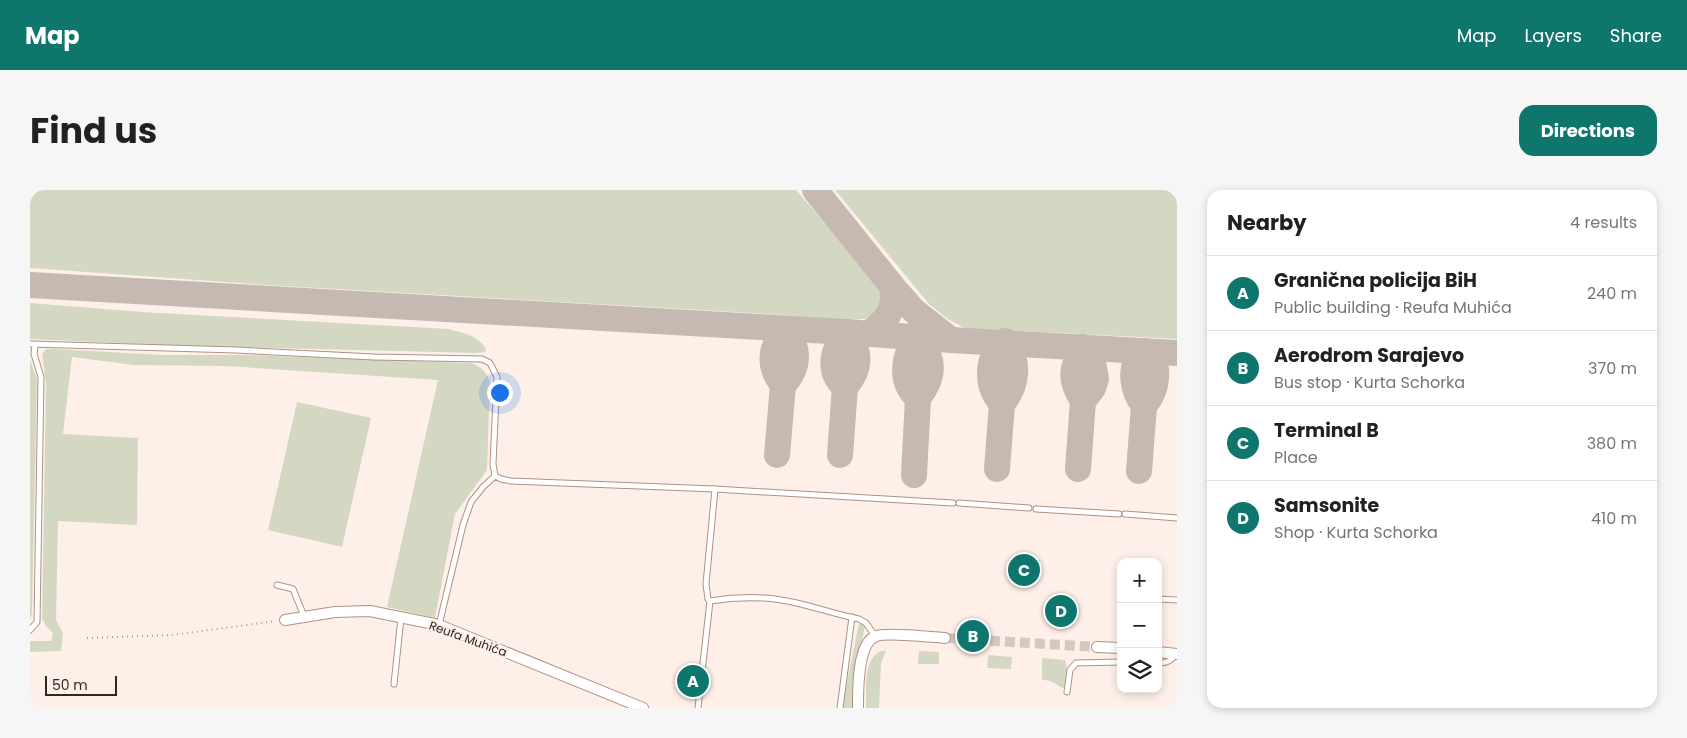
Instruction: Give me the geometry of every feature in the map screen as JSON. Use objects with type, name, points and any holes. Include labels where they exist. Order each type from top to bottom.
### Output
[{"type":"street","name":"Reufa Muhića","points":[[285,620],[335,612],[370,611],[439,625],[643,708]]},
{"type":"street","points":[[858,708],[862,656],[868,642],[875,636],[945,638]]},
{"type":"street","points":[[1096,647],[1117,648]]},
{"type":"street","points":[[1162,652],[1177,654]]},
{"type":"lane","points":[[30,630],[37,622],[41,377],[32,344],[236,350],[374,357],[482,359],[490,363],[497,377],[493,464],[495,476]]},
{"type":"lane","points":[[495,476],[511,481],[715,489],[1029,508]]},
{"type":"lane","points":[[439,625],[471,502],[495,476]]},
{"type":"lane","points":[[698,708],[710,601],[706,584],[715,489]]},
{"type":"lane","points":[[1036,509],[1119,514]]},
{"type":"lane","points":[[1125,514],[1177,518]]},
{"type":"lane","points":[[277,584],[293,589],[305,617]]},
{"type":"lane","points":[[710,601],[766,598],[804,605],[859,619],[866,623],[875,636]]},
{"type":"lane","points":[[1162,599],[1177,600]]},
{"type":"lane","points":[[394,684],[401,618]]},
{"type":"lane","points":[[840,708],[852,618]]},
{"type":"lane","points":[[1162,662],[1172,660],[1177,654]]},
{"type":"lane","points":[[1067,692],[1070,670],[1076,663],[1117,662]]},
{"type":"path","points":[[87,638],[172,635],[285,620]]},
{"type":"green space","points":[[30,190],[796,190],[878,284],[883,295],[882,303],[879,310],[873,316],[864,319],[848,320],[266,285],[30,268]]},
{"type":"green space","points":[[835,190],[1177,190],[1177,339],[965,328],[949,320],[929,304]]},
{"type":"green space","points":[[30,303],[142,312],[449,329],[475,338],[486,349],[485,352],[476,353],[158,345],[30,339]]},
{"type":"green space","points":[[46,349],[163,355],[249,355],[471,363],[481,368],[486,373],[490,383],[487,470],[455,514],[435,618],[387,607],[438,380],[224,366],[134,365],[72,357],[63,434],[138,438],[137,525],[58,521],[56,620],[63,633],[61,651],[30,652],[30,641],[51,641],[53,633],[46,626],[42,618],[46,383],[42,354]]},
{"type":"green space","points":[[30,360],[37,379],[32,613],[30,621]]},
{"type":"green space","points":[[297,402],[371,418],[342,547],[268,530]]},
{"type":"green space","points":[[859,623],[865,626],[855,674],[854,708],[842,708]]},
{"type":"green space","points":[[881,651],[886,651],[881,663],[879,708],[866,708],[868,668],[875,655]]},
{"type":"green space","points":[[919,651],[939,652],[939,664],[918,664]]},
{"type":"green space","points":[[988,655],[1012,657],[1011,669],[987,668]]},
{"type":"green space","points":[[1042,658],[1065,660],[1067,668],[1064,688],[1053,682],[1042,680]]},
{"type":"taxiway","points":[[815,190],[892,286],[893,302],[889,314],[868,334]]},
{"type":"taxiway","points":[[30,285],[1177,353]]},
{"type":"taxiway","points":[[892,286],[914,311],[951,340]]},
{"type":"taxiway","points":[[785,329],[793,343],[796,357],[793,371],[783,385],[774,370],[772,357],[776,343],[785,329]]},
{"type":"taxiway","points":[[846,332],[855,346],[858,360],[854,374],[845,387],[835,374],[834,360],[835,353],[846,332]]},
{"type":"taxiway","points":[[917,338],[927,353],[931,368],[928,383],[918,398],[908,384],[905,368],[909,352],[917,338]]},
{"type":"taxiway","points":[[1005,341],[1013,357],[1015,373],[1011,389],[1002,404],[996,397],[990,380],[990,372],[994,355],[1005,341]]},
{"type":"taxiway","points":[[1078,469],[1083,401],[1093,388],[1096,379],[1093,362],[1083,347],[1076,361],[1073,374],[1075,387],[1083,401]]},
{"type":"taxiway","points":[[1145,351],[1154,363],[1156,378],[1155,386],[1144,406],[1137,393],[1133,378],[1136,363],[1145,351]]},
{"type":"taxiway","points":[[777,455],[783,385]]},
{"type":"taxiway","points":[[840,455],[845,387]]},
{"type":"taxiway","points":[[914,475],[918,398]]},
{"type":"taxiway","points":[[997,469],[1002,404]]},
{"type":"taxiway","points":[[1139,471],[1144,406]]},
{"type":"tunnel","points":[[945,638],[1097,647]]},
{"type":"place","name":"Terminal B","points":[[1024,570]]},
{"type":"place","name":"Samsonite","points":[[1061,611]]},
{"type":"place","name":"Aerodrom Sarajevo","points":[[973,636]]},
{"type":"place","name":"Granična policija BiH","points":[[693,681]]}]
